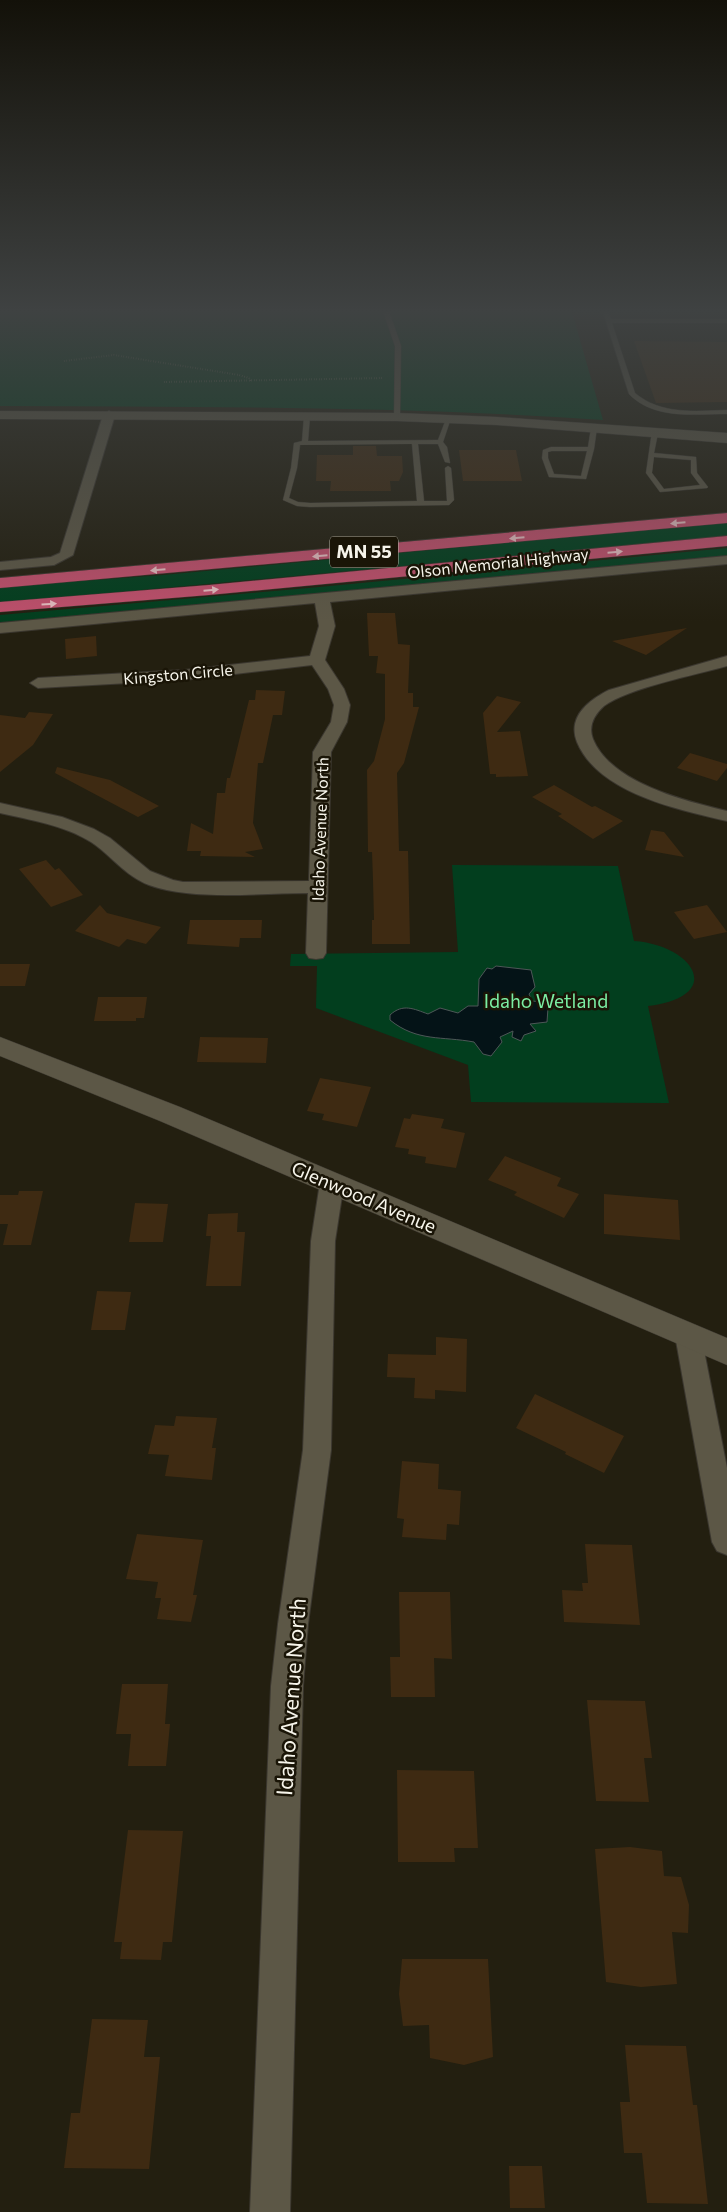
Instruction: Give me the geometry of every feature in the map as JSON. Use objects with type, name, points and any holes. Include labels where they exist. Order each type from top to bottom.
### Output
[{"type":"highway","name":"Olson Memorial Highway","points":[[0,583],[727,518]]},
{"type":"highway","name":"Olson Memorial Highway","points":[[0,607],[219,590],[727,541]]},
{"type":"street","points":[[0,566],[60,559],[66,555],[109,415]]},
{"type":"street","points":[[154,415],[449,419],[727,438]]},
{"type":"street","points":[[0,628],[724,563]]},
{"type":"street","points":[[317,660],[326,626],[322,599]]},
{"type":"street","name":"Kingston Circle","points":[[38,683],[184,675],[317,660]]},
{"type":"street","name":"Idaho Avenue North","points":[[316,953],[322,752],[323,746],[338,723],[342,708],[339,692],[317,660]]},
{"type":"street","points":[[727,661],[615,693],[604,698],[585,717],[582,733],[588,750],[611,773],[658,795],[727,816]]},
{"type":"street","points":[[0,808],[54,822],[89,834],[110,847],[144,876],[169,885],[183,888],[318,887]]},
{"type":"street","name":"Glenwood Avenue","points":[[0,1046],[170,1114],[727,1352]]},
{"type":"street","name":"Idaho Avenue North","points":[[270,2212],[287,1686],[293,1624],[317,1450],[323,1242],[332,1183]]},
{"type":"street","points":[[688,1335],[727,1542]]},
{"type":"lane","points":[[305,443],[307,416]]},
{"type":"lane","points":[[440,442],[449,419]]},
{"type":"lane","points":[[592,449],[552,448],[545,451],[545,458],[551,476],[584,478],[592,449],[594,428]]},
{"type":"lane","points":[[651,455],[694,458],[694,473],[705,487],[662,491],[649,473],[651,455],[655,432]]},
{"type":"lane","points":[[440,442],[444,447],[448,465],[451,500],[442,504],[310,505],[289,502],[285,499],[294,468],[297,443],[440,442]]},
{"type":"lane","points":[[326,443],[353,450]]},
{"type":"lane","points":[[376,450],[401,443]]},
{"type":"lane","points":[[415,443],[421,504]]},
{"type":"green space","points":[[531,415],[602,415],[603,420]]},
{"type":"green space","points":[[727,522],[727,535],[710,538],[0,603],[0,587],[163,575]]},
{"type":"green space","points":[[727,548],[727,556],[0,623],[0,615]]},
{"type":"green space","name":"Idaho Wetland","points":[[452,865],[618,866],[634,941],[672,951],[685,961],[693,971],[694,982],[687,992],[672,1000],[648,1006],[669,1103],[471,1102],[468,1065],[316,1008],[317,966],[290,966],[291,954],[458,952]]},
{"type":"shaded area","points":[[496,966],[531,970],[535,987],[529,994],[532,1001],[544,1002],[548,1008],[547,1022],[530,1024],[536,1031],[524,1035],[521,1041],[512,1037],[513,1031],[500,1037],[502,1042],[491,1056],[483,1054],[474,1042],[420,1035],[400,1027],[390,1020],[390,1015],[404,1008],[428,1014],[440,1008],[458,1013],[468,1006],[478,1006],[479,979],[487,968],[492,969]]},
{"type":"building","points":[[353,446],[376,446],[377,456],[402,456],[403,472],[399,481],[390,481],[391,491],[330,491],[331,481],[316,481],[317,455],[353,455]]},
{"type":"building","points":[[459,450],[516,450],[522,481],[463,481]]},
{"type":"building","points":[[367,613],[395,613],[398,644],[410,645],[408,693],[413,693],[413,707],[419,707],[404,763],[397,773],[399,851],[408,851],[410,944],[372,944],[372,920],[374,920],[373,880],[372,852],[368,852],[367,770],[374,761],[385,719],[385,674],[376,673],[378,656],[369,656]]},
{"type":"building","points":[[687,628],[646,655],[612,641]]},
{"type":"building","points":[[96,636],[97,656],[66,659],[65,639]]},
{"type":"building","points":[[256,690],[285,691],[282,715],[273,715],[263,763],[258,763],[253,823],[263,849],[245,852],[255,857],[200,856],[201,851],[187,851],[191,823],[213,834],[217,793],[225,793],[227,778],[230,778],[249,700],[255,700]]},
{"type":"building","points":[[497,696],[521,702],[497,732],[520,731],[528,776],[496,777],[496,774],[490,774],[483,713]]},
{"type":"building","points":[[29,712],[53,714],[33,745],[0,772],[0,715],[25,718]]},
{"type":"building","points":[[690,753],[727,764],[727,768],[717,781],[677,768]]},
{"type":"building","points":[[57,767],[110,780],[159,806],[138,817],[55,773]]},
{"type":"building","points":[[554,785],[592,807],[595,806],[623,821],[593,839],[558,816],[562,814],[532,797]]},
{"type":"building","points":[[651,830],[664,832],[684,857],[645,850]]},
{"type":"building","points":[[46,860],[55,870],[59,868],[83,895],[51,907],[19,869]]},
{"type":"building","points":[[100,905],[107,913],[161,927],[146,944],[127,939],[119,947],[75,931]]},
{"type":"building","points":[[707,905],[727,932],[694,939],[674,912]]},
{"type":"building","points":[[190,920],[262,920],[261,938],[240,938],[239,947],[187,944]]},
{"type":"building","points":[[0,964],[30,964],[25,986],[0,986]]},
{"type":"building","points":[[98,997],[147,997],[144,1018],[136,1018],[136,1021],[94,1021]]},
{"type":"building","points":[[200,1037],[268,1038],[266,1063],[197,1062]]},
{"type":"building","points":[[320,1078],[371,1087],[357,1127],[322,1120],[324,1114],[307,1111]]},
{"type":"building","points":[[412,1114],[444,1119],[441,1128],[465,1133],[456,1168],[425,1163],[426,1157],[408,1154],[409,1149],[395,1147],[404,1118],[410,1119]]},
{"type":"building","points":[[505,1156],[561,1178],[557,1186],[579,1194],[564,1218],[514,1195],[517,1192],[488,1180]]},
{"type":"building","points":[[19,1191],[43,1191],[31,1245],[3,1245],[8,1224],[0,1224],[0,1195],[18,1195]]},
{"type":"building","points":[[604,1194],[678,1200],[680,1240],[604,1234]]},
{"type":"building","points":[[135,1203],[168,1204],[163,1242],[129,1242]]},
{"type":"building","points":[[238,1213],[237,1232],[245,1232],[241,1286],[206,1286],[211,1236],[206,1236],[208,1214]]},
{"type":"building","points":[[97,1291],[131,1292],[125,1330],[91,1330]]},
{"type":"building","points":[[436,1337],[467,1339],[466,1392],[435,1390],[435,1399],[414,1398],[415,1378],[387,1377],[388,1354],[436,1355]]},
{"type":"building","points":[[535,1394],[624,1436],[604,1473],[516,1428]]},
{"type":"building","points":[[176,1416],[217,1418],[212,1448],[216,1448],[212,1480],[165,1476],[169,1455],[148,1454],[155,1425],[174,1426]]},
{"type":"building","points":[[402,1461],[439,1464],[438,1489],[461,1491],[459,1525],[447,1524],[446,1540],[402,1537],[404,1519],[397,1518]]},
{"type":"building","points":[[137,1534],[203,1540],[193,1595],[197,1595],[191,1622],[157,1619],[161,1598],[155,1598],[158,1582],[126,1579]]},
{"type":"building","points":[[585,1544],[632,1545],[640,1625],[564,1622],[562,1590],[583,1591],[582,1583],[588,1583]]},
{"type":"building","points":[[399,1592],[450,1592],[452,1659],[434,1658],[435,1697],[391,1697],[390,1657],[400,1657]]},
{"type":"building","points":[[122,1684],[168,1684],[165,1724],[170,1724],[166,1766],[128,1766],[131,1734],[116,1734]]},
{"type":"building","points":[[587,1700],[645,1701],[652,1758],[644,1758],[649,1802],[596,1801]]},
{"type":"building","points":[[397,1770],[474,1771],[478,1848],[454,1848],[455,1862],[398,1862]]},
{"type":"building","points":[[128,1830],[183,1831],[172,1942],[163,1942],[161,1960],[120,1959],[122,1942],[114,1942]]},
{"type":"building","points":[[630,1847],[662,1851],[664,1876],[681,1877],[689,1905],[688,1933],[672,1932],[677,1984],[641,1987],[606,1982],[595,1849]]},
{"type":"building","points":[[402,1959],[488,1959],[493,2057],[464,2065],[430,2058],[429,2025],[403,2026],[399,1994]]},
{"type":"building","points":[[92,2019],[148,2020],[144,2057],[160,2057],[149,2169],[64,2168],[71,2113],[80,2113]]},
{"type":"building","points":[[625,2045],[686,2046],[693,2105],[697,2105],[708,2204],[647,2203],[642,2153],[624,2153],[620,2102],[630,2102]]},
{"type":"building","points":[[509,2166],[542,2166],[545,2208],[510,2208]]}]
